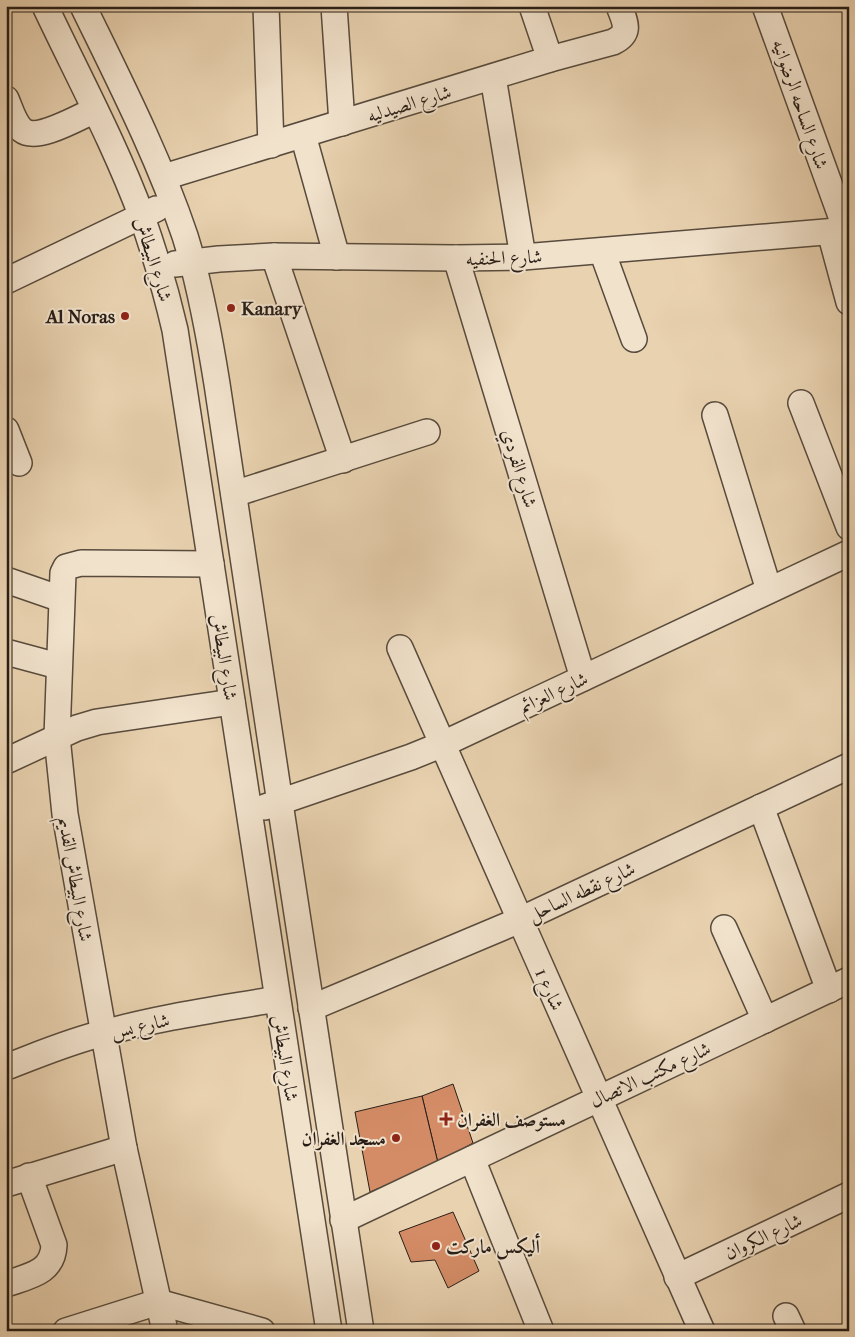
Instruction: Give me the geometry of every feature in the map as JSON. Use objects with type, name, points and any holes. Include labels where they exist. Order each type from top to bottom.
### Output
[{"type":"street","name":"شارع البيطاش","points":[[45,6],[95,110],[141,215],[158,266],[177,345],[328,1331]]},
{"type":"street","name":"شارع البيطاش","points":[[83,6],[164,178],[192,262],[211,345],[361,1331]]},
{"type":"street","points":[[266,6],[271,145]]},
{"type":"street","points":[[334,6],[342,123]]},
{"type":"street","points":[[532,6],[550,59]]},
{"type":"street","name":"شارع الصيدليه","points":[[164,178],[550,59],[613,42],[621,38],[626,27],[619,6]]},
{"type":"street","name":"شارع الساحه الرضوانيه","points":[[765,6],[841,231],[849,302]]},
{"type":"street","points":[[493,77],[523,257]]},
{"type":"street","points":[[6,99],[18,126],[28,134],[41,133],[95,110]]},
{"type":"street","points":[[303,135],[337,256]]},
{"type":"street","points":[[6,281],[141,215],[172,202]]},
{"type":"street","name":"شارع الحنفيه","points":[[158,266],[274,256],[523,257],[841,231]]},
{"type":"street","points":[[602,252],[634,339]]},
{"type":"street","points":[[274,256],[343,460]]},
{"type":"street","name":"شارع الفردي","points":[[456,258],[583,678]]},
{"type":"street","points":[[801,403],[849,527]]},
{"type":"street","points":[[716,415],[769,590]]},
{"type":"street","points":[[6,430],[19,463]]},
{"type":"street","points":[[234,494],[427,432]]},
{"type":"street","name":"شارع العزائم","points":[[249,813],[403,760],[443,744],[849,553]]},
{"type":"street","name":"شارع البيطاش القديم","points":[[165,1331],[124,1148],[65,814],[57,737],[61,599],[63,573],[66,567],[72,564],[211,564]]},
{"type":"street","points":[[6,580],[61,599]]},
{"type":"street","name":"شارع 1","points":[[400,648],[702,1331]]},
{"type":"street","points":[[6,652],[58,666]]},
{"type":"street","points":[[6,761],[77,728],[97,722],[232,702]]},
{"type":"street","name":"شارع نقطه الساحل","points":[[311,1008],[520,920],[849,766]]},
{"type":"street","points":[[761,807],[839,985]]},
{"type":"street","points":[[724,928],[765,1020]]},
{"type":"street","name":"شارع مكتب الاتصال","points":[[343,1220],[839,985]]},
{"type":"street","name":"شارع يس","points":[[6,1067],[62,1045],[104,1032],[180,1016],[278,999]]},
{"type":"street","points":[[6,1284],[38,1273],[45,1268],[54,1253],[54,1245],[18,1180],[124,1148]]},
{"type":"street","points":[[472,1159],[542,1331]]},
{"type":"street","name":"شارع الكروان","points":[[677,1277],[849,1195]]},
{"type":"street","points":[[66,1331],[158,1302],[262,1331]]},
{"type":"building","name":"مستوصف الغفران","points":[[453,1084],[473,1143],[438,1163],[422,1096]]},
{"type":"building","name":"مسجد الغفران","points":[[422,1096],[438,1163],[370,1192],[355,1112]]},
{"type":"building","name":"أليكس ماركت","points":[[453,1212],[479,1271],[448,1288],[435,1260],[411,1262],[399,1232]]},
{"type":"place","name":"Kanary","points":[[231,308]]},
{"type":"place","name":"Al Noras","points":[[125,316]]},
{"type":"place","name":"مستوصف الغفران","points":[[446,1119]]},
{"type":"place","name":"مسجد الغفران","points":[[396,1138]]},
{"type":"place","name":"أليكس ماركت","points":[[436,1246]]}]
